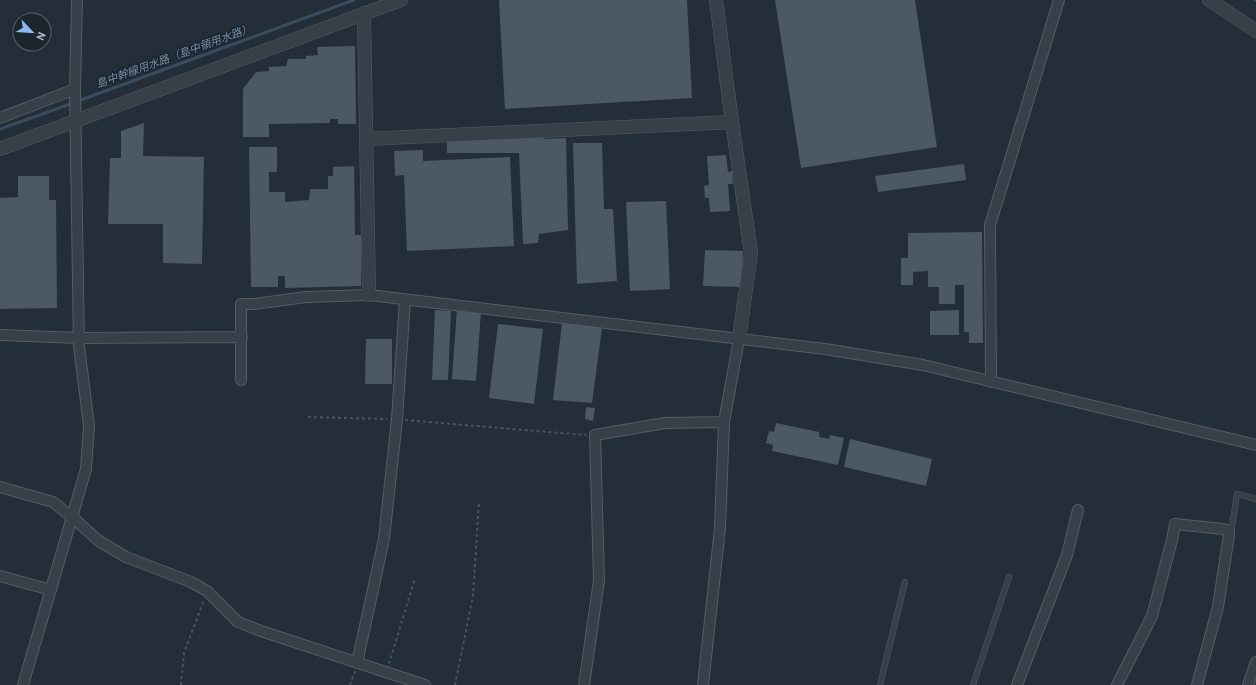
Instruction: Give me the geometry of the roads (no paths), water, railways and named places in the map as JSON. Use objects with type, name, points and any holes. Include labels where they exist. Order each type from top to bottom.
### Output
[{"type":"street","points":[[23,685],[86,470],[89,426],[79,338],[75,90],[77,0]]},
{"type":"street","points":[[0,148],[401,0]]},
{"type":"street","points":[[702,685],[720,528],[724,422],[739,340],[751,253],[716,0]]},
{"type":"street","points":[[991,382],[990,225],[1059,0]]},
{"type":"street","points":[[1209,0],[1256,31]]},
{"type":"street","points":[[364,13],[369,295]]},
{"type":"street","points":[[0,118],[75,90]]},
{"type":"street","points":[[366,139],[732,122]]},
{"type":"street","points":[[241,380],[241,304],[254,304],[306,297],[369,295],[825,349],[923,365],[1256,445]]},
{"type":"street","points":[[357,663],[384,539],[397,419],[405,300]]},
{"type":"street","points":[[0,334],[79,338],[242,337]]},
{"type":"street","points":[[584,685],[599,580],[595,435],[665,423],[724,422]]},
{"type":"street","points":[[0,487],[53,502],[99,541],[126,558],[191,582],[207,591],[238,622],[425,685]]},
{"type":"street","points":[[1017,685],[1067,555],[1078,510]]},
{"type":"street","points":[[1117,685],[1152,616],[1175,524],[1223,529],[1229,531],[1230,535],[1218,606],[1197,685]]},
{"type":"street","points":[[0,576],[51,590]]},
{"type":"street","points":[[1248,685],[1256,662]]},
{"type":"lane","points":[[1229,531],[1232,527],[1237,494],[1256,499]]},
{"type":"lane","points":[[973,685],[1008,577]]},
{"type":"lane","points":[[880,685],[905,582]]},
{"type":"waterway","name":"島中幹線用水路（島中領用水路）","points":[[78,101],[354,0]]},
{"type":"waterway","name":"島中幹線用水路（島中領用水路）","points":[[0,129],[73,103]]}]
